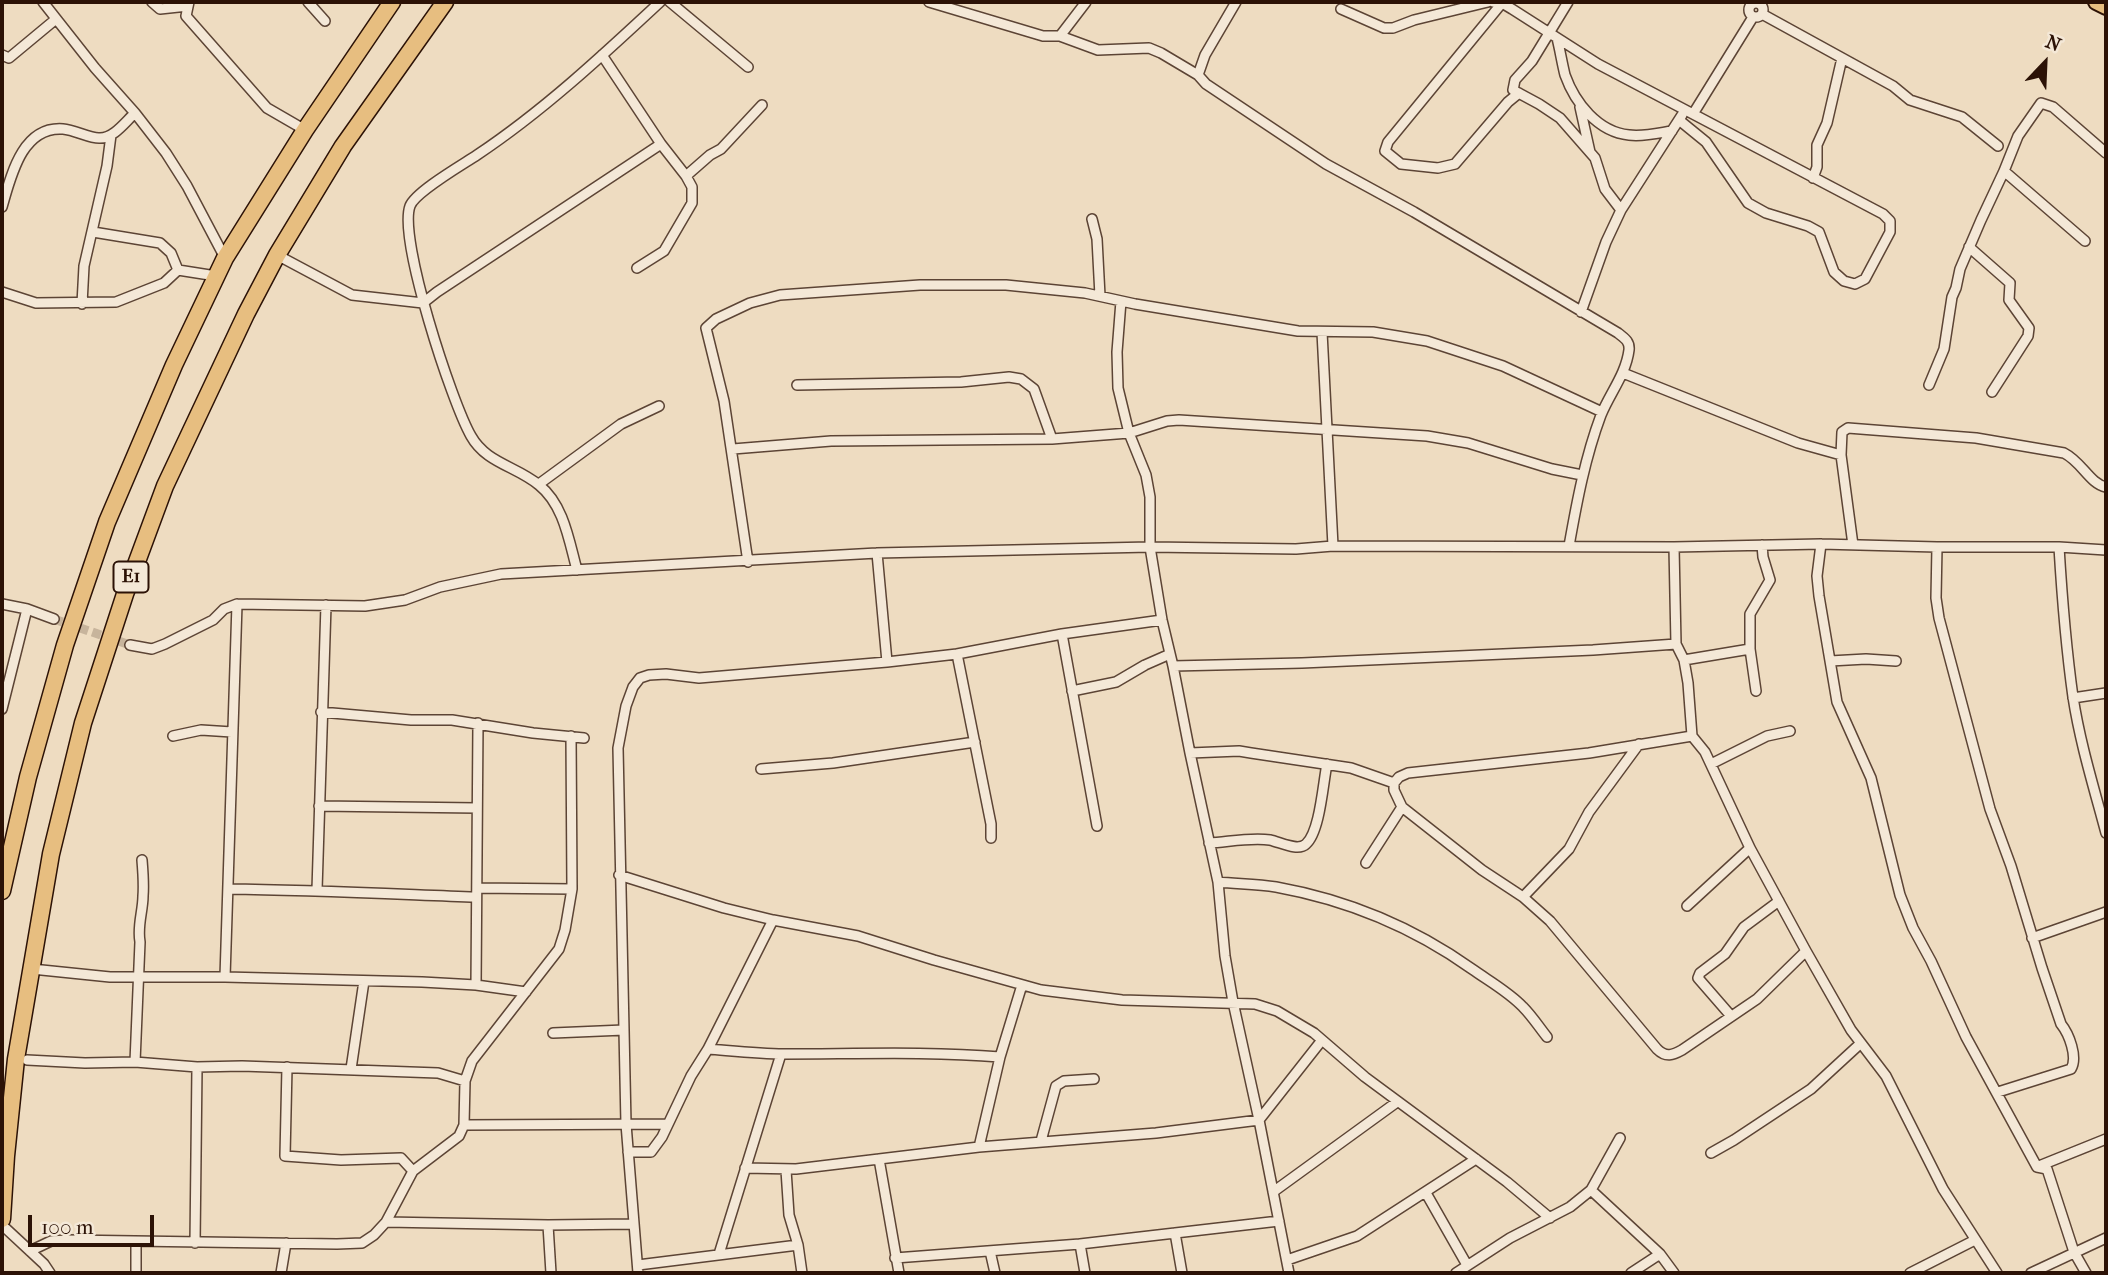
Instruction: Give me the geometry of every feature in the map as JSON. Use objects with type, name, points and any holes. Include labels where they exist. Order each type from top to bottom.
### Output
[{"type":"highway","name":"E1","points":[[2,891],[28,777],[62,658],[107,522],[174,365],[225,258],[304,130],[392,2]]},
{"type":"highway","name":"E1","points":[[2,1222],[16,1059],[51,854],[80,736],[125,594],[165,486],[246,314],[277,255],[343,146],[445,2]]},
{"type":"main road","points":[[2096,2],[2106,7]]},
{"type":"street","points":[[43,2],[94,68],[135,113],[166,153],[187,186],[225,258]]},
{"type":"street","points":[[152,2],[160,9],[188,4],[186,16],[267,107],[304,130]]},
{"type":"street","points":[[308,2],[325,21]]},
{"type":"street","points":[[577,570],[562,517],[554,501],[539,484],[492,459],[471,437],[447,377],[424,303],[410,238],[409,210],[411,203],[426,189],[508,135],[660,2]]},
{"type":"street","points":[[670,2],[748,67]]},
{"type":"street","points":[[929,2],[948,4],[1043,36],[1060,36],[1098,50],[1149,48],[1198,75],[1206,84],[1326,163],[1618,333],[1626,340],[1629,349],[1623,373],[1602,412],[1582,475],[1569,546]]},
{"type":"street","points":[[1060,36],[1086,2]]},
{"type":"street","points":[[1198,75],[1205,55],[1236,2]]},
{"type":"street","points":[[1494,2],[1388,142],[1385,151],[1401,164],[1437,168],[1455,164],[1508,102],[1519,93]]},
{"type":"street","points":[[1341,9],[1384,28],[1393,28],[1414,20],[1494,2],[1598,64],[1883,214],[1890,221],[1890,232],[1865,279],[1856,284],[1844,281],[1834,272],[1818,232],[1808,226],[1766,213],[1748,202],[1706,142],[1679,120]]},
{"type":"street","points":[[1569,2],[1553,35],[1515,80],[1513,90],[1560,118],[1598,163],[1605,190],[1621,210]]},
{"type":"street","points":[[1746,4],[1755,3],[1760,9],[1893,86],[1910,100],[1962,117],[1998,146]]},
{"type":"street","points":[[1581,312],[1606,242],[1621,210],[1679,120],[1689,112],[1760,9]]},
{"type":"street","points":[[2,55],[9,58],[56,19]]},
{"type":"street","points":[[1553,35],[1565,75],[1587,112],[1600,124],[1626,135],[1636,136],[1672,131]]},
{"type":"street","points":[[602,55],[692,187],[692,203],[664,251],[637,268]]},
{"type":"street","points":[[1813,178],[1817,167],[1817,145],[1828,123],[1842,58]]},
{"type":"street","points":[[1578,99],[1591,153]]},
{"type":"street","points":[[1929,385],[1944,349],[1952,297],[1969,247],[2018,136],[2041,103],[2053,107],[2106,153]]},
{"type":"street","points":[[686,176],[721,149],[762,106]]},
{"type":"street","points":[[2,207],[4,190],[22,152],[32,139],[46,130],[62,129],[99,139],[111,135],[135,113]]},
{"type":"street","points":[[82,304],[83,266],[93,232],[111,135]]},
{"type":"street","points":[[277,255],[352,295],[424,303],[661,144]]},
{"type":"street","points":[[2004,172],[2085,241]]},
{"type":"street","points":[[1092,219],[1097,239],[1100,296]]},
{"type":"street","points":[[93,232],[160,243],[171,253],[177,270]]},
{"type":"street","points":[[1969,247],[2010,283],[2009,300],[2029,328],[2028,336],[1992,393]]},
{"type":"street","points":[[177,270],[216,276]]},
{"type":"street","points":[[2,292],[36,303],[116,302],[163,283],[177,270]]},
{"type":"street","points":[[748,562],[733,449],[706,328],[716,319],[750,303],[780,295],[920,285],[1006,285],[1100,296],[1298,331],[1373,332],[1427,341],[1464,351],[1602,412]]},
{"type":"street","points":[[1121,301],[1117,352],[1118,388],[1129,433],[1146,475],[1150,496],[1150,547],[1162,620],[1174,666],[1189,753],[1218,882],[1225,956],[1233,1002],[1289,1273]]},
{"type":"street","points":[[1321,332],[1333,546]]},
{"type":"street","points":[[1623,373],[1798,443],[1841,455]]},
{"type":"street","points":[[797,385],[961,382],[1009,377],[1034,388],[1052,439]]},
{"type":"street","points":[[539,484],[621,425],[659,406]]},
{"type":"street","points":[[733,449],[831,441],[1052,439],[1129,433],[1179,419],[1427,436],[1468,443],[1552,469],[1582,475]]},
{"type":"street","points":[[1853,545],[1841,455],[1842,432],[1848,428],[1976,438],[2064,453],[2075,458],[2096,484],[2106,487]]},
{"type":"street","points":[[1821,544],[1817,576],[1819,596],[1837,702],[1871,778],[1900,895],[1913,928],[1966,1037],[2037,1167]]},
{"type":"street","points":[[130,645],[152,649],[213,620],[224,608],[237,604],[365,606],[405,600],[440,587],[501,574],[877,553],[1150,547],[1296,549],[1333,546],[1674,547],[1821,544],[2106,550]]},
{"type":"street","points":[[1756,691],[1750,649],[1750,614],[1770,580],[1762,545]]},
{"type":"street","points":[[1674,547],[1676,644],[1684,660],[1689,682],[1692,736],[1705,751],[1750,848],[1806,951],[1851,1030],[1886,1076],[1944,1189],[1997,1273]]},
{"type":"street","points":[[1937,547],[1936,598],[1939,618],[1990,809],[2011,866],[2057,1013],[2067,1031],[2075,1063],[2071,1069],[1998,1092]]},
{"type":"street","points":[[2059,547],[2073,698],[2085,756],[2106,833]]},
{"type":"street","points":[[877,553],[887,662]]},
{"type":"street","points":[[2,604],[27,609],[54,619]]},
{"type":"street","points":[[225,977],[237,604]]},
{"type":"street","points":[[317,890],[326,605]]},
{"type":"street","points":[[2,709],[4,691],[27,609]]},
{"type":"street","points":[[798,1245],[719,1254],[638,1269],[626,1124],[619,875],[618,748],[626,706],[633,687],[640,678],[649,675],[708,678],[887,662],[957,654],[1062,634],[1162,620]]},
{"type":"street","points":[[1062,634],[1097,826]]},
{"type":"street","points":[[1174,666],[1302,663],[1676,644]]},
{"type":"street","points":[[1684,660],[1750,649]]},
{"type":"street","points":[[957,654],[991,824],[991,838]]},
{"type":"street","points":[[1072,691],[1116,682],[1170,654]]},
{"type":"street","points":[[1830,661],[1866,659],[1896,662]]},
{"type":"street","points":[[2073,698],[2106,692]]},
{"type":"street","points":[[321,712],[411,720],[452,720],[584,738]]},
{"type":"street","points":[[476,985],[478,723]]},
{"type":"street","points":[[173,736],[201,730],[232,732]]},
{"type":"street","points":[[1711,764],[1767,736],[1790,731]]},
{"type":"street","points":[[30,1251],[51,1241],[67,1240],[286,1243],[362,1242],[374,1236],[386,1222],[413,1171],[459,1136],[464,1125],[465,1082],[472,1061],[559,949],[572,889],[570,736]]},
{"type":"street","points":[[1692,736],[1589,753],[1408,773],[1399,776],[1394,783],[1394,790],[1402,807],[1482,870],[1523,897],[1550,921],[1661,1052],[1672,1055],[1757,999],[1806,951]]},
{"type":"street","points":[[761,769],[833,763],[975,742]]},
{"type":"street","points":[[1523,897],[1569,849],[1589,812],[1639,744]]},
{"type":"street","points":[[1189,753],[1239,751],[1351,768],[1394,783]]},
{"type":"street","points":[[1209,843],[1268,840],[1296,847],[1304,846],[1315,827],[1327,764]]},
{"type":"street","points":[[319,806],[477,808]]},
{"type":"street","points":[[1366,863],[1402,807]]},
{"type":"street","points":[[1687,906],[1750,848]]},
{"type":"street","points":[[135,1062],[140,912],[144,899],[142,860]]},
{"type":"street","points":[[619,875],[724,908],[858,936],[1041,990],[1122,1000],[1255,1004],[1287,1015],[1550,1218]]},
{"type":"street","points":[[1218,882],[1297,891],[1386,918],[1450,954],[1510,996],[1523,1007],[1547,1037]]},
{"type":"street","points":[[229,889],[317,890],[366,894],[572,889]]},
{"type":"street","points":[[1731,1016],[1698,978],[1700,973],[1725,954],[1744,927],[1779,901]]},
{"type":"street","points":[[2032,938],[2106,912]]},
{"type":"street","points":[[628,1152],[651,1152],[662,1137],[773,920]]},
{"type":"street","points":[[32,969],[110,977],[225,977],[476,985],[526,992]]},
{"type":"street","points":[[351,1069],[364,981]]},
{"type":"street","points":[[979,1147],[1000,1056],[1022,985]]},
{"type":"street","points":[[553,1032],[624,1031]]},
{"type":"street","points":[[745,1168],[786,1170],[979,1147],[1156,1133],[1259,1120],[1322,1040]]},
{"type":"street","points":[[1710,1153],[1811,1089],[1861,1043]]},
{"type":"street","points":[[708,1049],[781,1054],[879,1052],[1000,1056]]},
{"type":"street","points":[[719,1254],[781,1054]]},
{"type":"street","points":[[27,1060],[438,1073],[465,1082]]},
{"type":"street","points":[[195,1243],[197,1067]]},
{"type":"street","points":[[286,1067],[285,1156],[341,1160],[401,1158],[413,1171]]},
{"type":"street","points":[[1041,1141],[1056,1086],[1063,1081],[1094,1079]]},
{"type":"street","points":[[1273,1192],[1397,1102]]},
{"type":"street","points":[[464,1125],[668,1124]]},
{"type":"street","points":[[1456,1273],[1510,1238],[1570,1207],[1591,1189],[1620,1138]]},
{"type":"street","points":[[2037,1167],[2106,1139]]},
{"type":"street","points":[[878,1159],[899,1273]]},
{"type":"street","points":[[1287,1260],[1357,1236],[1476,1159]]},
{"type":"street","points":[[2037,1167],[2047,1168],[2074,1252],[2086,1273]]},
{"type":"street","points":[[786,1170],[789,1215],[798,1245],[802,1273]]},
{"type":"street","points":[[1591,1189],[1660,1254],[1674,1273]]},
{"type":"street","points":[[1426,1193],[1467,1265]]},
{"type":"street","points":[[895,1258],[1080,1244],[1279,1221]]},
{"type":"street","points":[[2,1222],[50,1273]]},
{"type":"street","points":[[386,1222],[633,1224]]},
{"type":"street","points":[[548,1225],[551,1273]]},
{"type":"street","points":[[1175,1233],[1182,1273]]},
{"type":"street","points":[[2031,1273],[2106,1238]]},
{"type":"street","points":[[1910,1273],[1975,1240]]},
{"type":"street","points":[[136,1242],[136,1273]]},
{"type":"street","points":[[281,1273],[286,1243]]},
{"type":"street","points":[[1080,1244],[1085,1273]]},
{"type":"street","points":[[990,1251],[995,1273]]},
{"type":"street","points":[[1631,1273],[1660,1254]]},
{"type":"tunnel","points":[[54,619],[130,645]]}]
